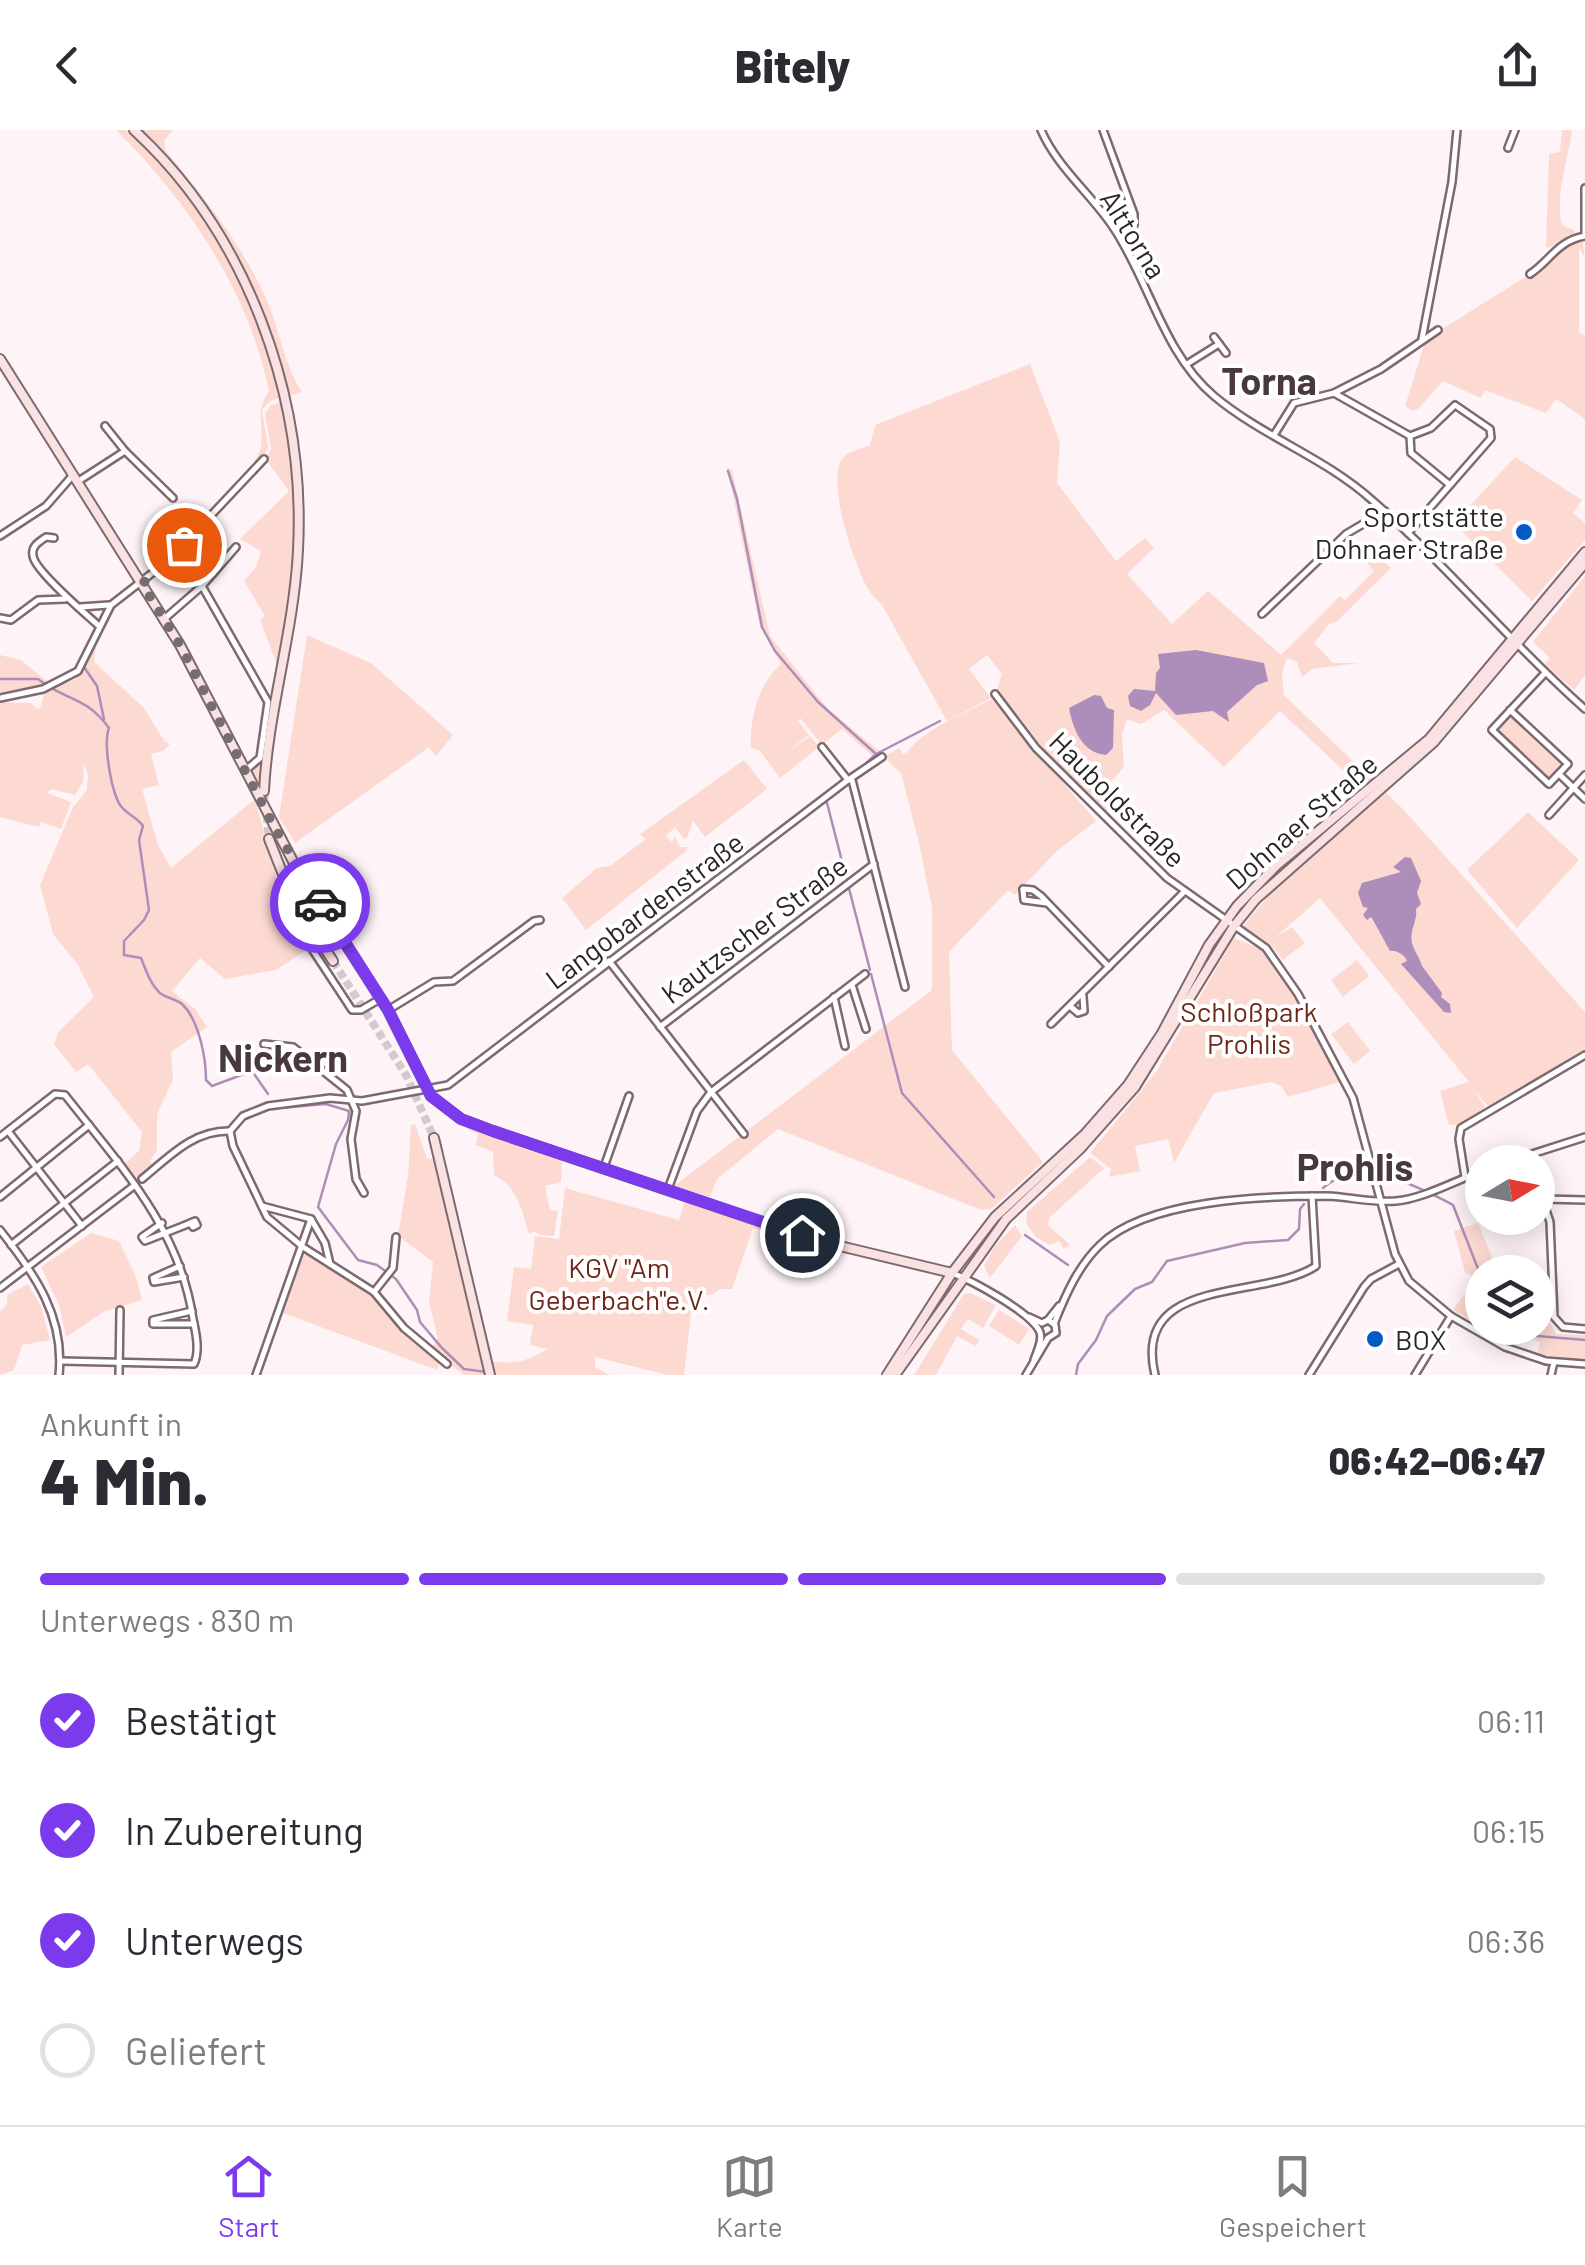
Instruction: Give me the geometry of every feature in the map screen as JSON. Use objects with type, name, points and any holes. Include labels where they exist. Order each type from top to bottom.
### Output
[{"type":"main road","points":[[134,130],[201,210],[230,255],[257,310],[277,365],[292,432],[298,488],[298,550],[264,792]]},
{"type":"main road","points":[[0,359],[199,680],[296,867],[388,1010],[428,1091],[442,1106],[461,1119],[851,1250],[957,1275]]},
{"type":"main road","name":"Dohnaer Straße","points":[[891,1375],[995,1218],[1118,1098],[1230,923],[1434,742],[1585,552]]},
{"type":"main road","name":"Dohnaer Straße","points":[[1513,643],[1585,563]]},
{"type":"main road","points":[[269,840],[293,900],[333,960]]},
{"type":"main road","points":[[434,1138],[490,1375]]},
{"type":"street","name":"Alttorna","points":[[1040,130],[1054,156],[1123,243],[1167,332],[1204,386],[1356,486],[1585,709]]},
{"type":"street","points":[[1103,130],[1134,214],[1134,225],[1123,243]]},
{"type":"street","points":[[1422,339],[1452,182],[1457,130]]},
{"type":"street","points":[[1508,148],[1515,130]]},
{"type":"street","points":[[1530,274],[1545,264],[1548,250],[1585,236],[1585,188]]},
{"type":"street","points":[[1274,435],[1294,403],[1334,393],[1380,369],[1438,330]]},
{"type":"street","points":[[1214,337],[1226,354]]},
{"type":"street","points":[[1188,364],[1219,344]]},
{"type":"street","points":[[1334,393],[1410,436]]},
{"type":"street","points":[[1408,533],[1490,438],[1490,429],[1455,405],[1431,428],[1410,436]]},
{"type":"street","points":[[105,426],[173,498]]},
{"type":"street","points":[[1410,436],[1411,452],[1450,486]]},
{"type":"street","points":[[0,536],[46,506],[75,479],[125,451]]},
{"type":"street","points":[[0,698],[70,677],[82,666],[112,604],[142,584],[199,530],[264,460]]},
{"type":"street","points":[[1262,614],[1346,534],[1385,511]]},
{"type":"street","points":[[54,538],[46,537],[39,542],[32,554],[65,599],[99,626]]},
{"type":"street","points":[[163,620],[202,586],[236,546]]},
{"type":"street","points":[[202,586],[268,702],[260,758],[246,770]]},
{"type":"street","points":[[0,618],[12,620],[38,600],[65,599]]},
{"type":"street","points":[[77,607],[112,604]]},
{"type":"street","points":[[1510,710],[1568,764],[1549,784],[1492,730],[1510,710],[1545,672]]},
{"type":"street","name":"Hauboldstraße","points":[[995,694],[1036,748],[1154,865],[1266,948],[1298,994],[1353,1098],[1400,1264]]},
{"type":"street","points":[[822,747],[850,780],[905,987]]},
{"type":"street","name":"Langobardenstraße","points":[[142,1180],[189,1142],[216,1131],[230,1131],[243,1116],[268,1106],[330,1098],[354,1101],[428,1091],[457,1080],[882,757]]},
{"type":"street","points":[[1559,774],[1585,799]]},
{"type":"street","points":[[1549,815],[1585,775]]},
{"type":"street","name":"Kautzscher Straße","points":[[660,1026],[874,864]]},
{"type":"street","points":[[1050,904],[1024,900],[1021,892],[1034,890],[1050,904],[1109,967]]},
{"type":"street","points":[[1050,1024],[1185,891]]},
{"type":"street","points":[[388,1010],[434,982],[452,981],[540,920]]},
{"type":"street","points":[[296,937],[306,940],[352,1010],[362,1010],[380,998]]},
{"type":"street","points":[[610,961],[744,1134]]},
{"type":"street","points":[[668,1189],[697,1111],[711,1092],[865,974]]},
{"type":"street","points":[[852,984],[866,1029]]},
{"type":"street","points":[[1071,1007],[1078,1013],[1084,1012],[1084,993]]},
{"type":"street","points":[[834,997],[845,1046]]},
{"type":"street","points":[[264,1044],[293,1047],[339,1081],[354,1101],[352,1144],[358,1186],[364,1193]]},
{"type":"street","points":[[1026,1375],[1046,1328],[1100,1244],[1134,1223],[1247,1196],[1395,1201],[1425,1192],[1465,1177],[1458,1139],[1462,1128],[1585,1054]]},
{"type":"street","points":[[0,1137],[60,1092],[162,1223],[184,1276],[198,1358],[194,1364],[61,1361]]},
{"type":"street","points":[[604,1167],[628,1096]]},
{"type":"street","points":[[0,1197],[89,1125]]},
{"type":"street","points":[[8,1131],[82,1226]]},
{"type":"street","points":[[230,1131],[233,1146],[267,1217],[303,1247],[374,1292],[404,1328],[447,1364]]},
{"type":"street","points":[[1555,1149],[1585,1138]]},
{"type":"street","points":[[11,1245],[118,1162]]},
{"type":"street","points":[[0,1288],[135,1185]]},
{"type":"street","points":[[1155,1375],[1151,1353],[1159,1324],[1180,1304],[1316,1266],[1312,1196]]},
{"type":"street","points":[[1555,1200],[1582,1200]]},
{"type":"street","points":[[261,1206],[311,1219],[325,1242],[330,1264]]},
{"type":"street","points":[[256,1375],[311,1219]]},
{"type":"street","points":[[134,1242],[162,1223]]},
{"type":"street","points":[[142,1236],[145,1241],[190,1223]]},
{"type":"street","points":[[0,1230],[29,1268],[52,1310],[61,1361],[59,1375]]},
{"type":"street","points":[[1551,1235],[1554,1317],[1564,1327],[1585,1329]]},
{"type":"street","points":[[374,1292],[390,1273],[396,1237]]},
{"type":"street","points":[[1309,1375],[1364,1286],[1400,1264],[1408,1281],[1451,1316],[1505,1347],[1554,1362],[1585,1364]]},
{"type":"street","points":[[180,1266],[153,1278],[154,1282],[184,1276]]},
{"type":"street","points":[[957,1275],[1046,1328]]},
{"type":"street","points":[[119,1375],[120,1310]]},
{"type":"street","points":[[144,1321],[192,1311]]},
{"type":"street","points":[[1416,1375],[1451,1316]]},
{"type":"street","points":[[153,1320],[153,1324],[194,1324]]},
{"type":"street","points":[[1551,1375],[1554,1362]]},
{"type":"street","points":[[182,1375],[184,1363]]},
{"type":"green space","points":[[116,130],[127,130],[180,188],[223,253],[257,323],[282,397],[262,410],[268,448],[259,463],[254,462],[261,444],[261,410],[269,391],[247,318],[231,283],[190,217]]},
{"type":"green space","points":[[140,130],[173,130],[164,141],[166,151],[208,203],[245,258],[266,298],[291,372],[302,392],[288,396],[263,322],[242,275],[203,207],[206,203]]},
{"type":"green space","points":[[1562,130],[1572,130],[1560,213],[1562,225],[1574,230],[1575,236],[1548,248],[1549,154],[1560,152]]},
{"type":"green space","points":[[1582,238],[1585,258],[1579,247],[1579,333],[1585,335],[1585,419],[1556,399],[1546,413],[1485,390],[1481,398],[1443,381],[1418,409],[1412,411],[1405,406],[1426,339],[1530,274],[1534,277],[1559,248]]},
{"type":"green space","points":[[1030,364],[1060,442],[1057,483],[1116,561],[1145,538],[1154,548],[1127,574],[1172,624],[1208,591],[1281,655],[1340,596],[1345,600],[1374,571],[1367,563],[1375,554],[1391,568],[1336,622],[1329,624],[1314,643],[1333,663],[1359,663],[1312,669],[1302,677],[1297,662],[1287,658],[1282,673],[1284,695],[1401,807],[1585,1012],[1585,1050],[1488,1106],[1475,1091],[1485,1107],[1459,1125],[1449,1125],[1440,1091],[1469,1082],[1320,898],[1276,937],[1292,927],[1305,943],[1283,960],[1270,944],[1243,927],[1288,876],[1375,800],[1280,711],[1224,767],[1164,710],[1141,724],[1127,719],[1122,735],[1124,767],[1106,788],[1113,804],[1106,812],[1046,752],[1000,694],[997,689],[1002,674],[987,655],[969,669],[991,698],[947,721],[862,576],[839,504],[838,470],[844,456],[870,445],[875,425]]},
{"type":"green space","points":[[283,402],[290,449],[293,534],[285,614],[260,788],[250,770],[258,762],[277,665],[260,620],[265,616],[244,581],[256,567],[261,551],[240,539],[289,491],[266,460],[271,449],[265,413],[271,405]]},
{"type":"green space","name":"Sportstätte Dohnaer Straße","points":[[1515,457],[1582,500],[1573,513],[1585,523],[1585,540],[1532,601],[1454,523]]},
{"type":"green space","points":[[727,467],[732,470],[770,636],[828,709],[883,754],[876,759],[842,729],[822,745],[800,718],[798,721],[809,735],[783,755],[810,736],[819,747],[780,778],[759,750],[751,748],[757,702],[781,664],[760,627]]},
{"type":"green space","points":[[1585,576],[1585,675],[1574,690],[1545,664],[1550,658],[1533,642]]},
{"type":"green space","points":[[307,635],[371,663],[453,735],[436,756],[429,747],[295,843],[279,817]]},
{"type":"green space","points":[[97,639],[94,662],[144,708],[170,744],[151,754],[159,785],[142,789],[158,845],[171,868],[255,799],[279,888],[294,915],[286,922],[305,951],[276,970],[225,979],[200,958],[172,991],[195,1009],[207,1027],[171,1052],[173,1080],[157,1114],[157,1150],[150,1161],[154,1167],[138,1179],[125,1163],[139,1151],[142,1132],[88,1064],[76,1072],[54,1044],[59,1031],[94,997],[78,965],[53,934],[40,885],[73,807],[87,790],[84,764],[83,782],[75,795],[51,789],[47,793],[71,802],[61,829],[41,822],[39,827],[0,817],[0,702],[41,707],[45,690],[75,680]]},
{"type":"green space","points":[[0,655],[21,660],[49,683],[0,696]]},
{"type":"green space","points":[[992,699],[1096,821],[1057,851],[1015,895],[1008,890],[949,952],[952,1050],[1043,1162],[991,1209],[981,1210],[778,1129],[717,1179],[710,1197],[674,1186],[932,990],[932,908],[920,847],[901,773],[884,757],[899,748],[903,754],[908,752],[934,729]]},
{"type":"green space","points":[[1511,714],[1565,763],[1550,779],[1496,731]]},
{"type":"green space","points":[[744,760],[767,789],[705,837],[693,821],[684,839],[675,827],[666,836],[672,842],[675,836],[680,847],[687,847],[686,851],[586,930],[562,898],[597,868],[610,866],[646,839],[640,834]]},
{"type":"green space","points":[[1528,812],[1579,860],[1517,928],[1467,870]]},
{"type":"green space","name":"Schloßpark Prohlis","points":[[1234,938],[1261,949],[1297,996],[1340,1082],[1288,1097],[1281,1086],[1272,1082],[1214,1093],[1174,1163],[1168,1139],[1135,1146],[1140,1171],[1109,1177],[1111,1169],[1090,1153],[1156,1072]]},
{"type":"green space","points":[[1357,960],[1369,976],[1343,997],[1331,980]]},
{"type":"green space","points":[[1348,1022],[1370,1051],[1354,1064],[1331,1034]]},
{"type":"green space","name":"KGV \"Am Geberbach\"e.V.","points":[[415,1124],[427,1158],[435,1160],[481,1359],[516,1362],[548,1349],[530,1345],[533,1325],[507,1321],[514,1267],[531,1269],[535,1236],[559,1239],[565,1188],[679,1220],[685,1200],[801,1239],[807,1247],[797,1274],[794,1272],[802,1244],[753,1228],[732,1289],[721,1289],[711,1295],[693,1294],[684,1375],[668,1375],[595,1357],[595,1367],[610,1375],[464,1375],[430,1349],[438,1339],[429,1302],[433,1262],[398,1236],[411,1125]]},
{"type":"green space","points":[[468,1127],[562,1157],[561,1182],[545,1186],[550,1210],[558,1211],[554,1236],[534,1231],[529,1234],[514,1193],[494,1175],[493,1152],[476,1145],[478,1134]]},
{"type":"green space","points":[[1090,1157],[1104,1168],[1049,1218],[1048,1225],[1070,1245],[1064,1249],[1059,1241],[1049,1245],[1036,1237],[1026,1223],[1027,1212]]},
{"type":"green space","points":[[1015,1225],[1022,1236],[990,1278],[984,1266],[994,1247]]},
{"type":"green space","points":[[1465,1227],[1465,1235],[1483,1235],[1491,1255],[1465,1255],[1465,1272],[1454,1231]]},
{"type":"green space","points":[[91,1233],[119,1241],[142,1300],[105,1311],[66,1337],[59,1305],[41,1267]]},
{"type":"green space","points":[[309,1254],[376,1298],[406,1334],[440,1361],[437,1370],[283,1313],[304,1255]]},
{"type":"green space","points":[[28,1284],[41,1306],[50,1340],[22,1345],[14,1370],[0,1375],[0,1312],[7,1304],[7,1295]]},
{"type":"green space","points":[[964,1294],[996,1305],[983,1328],[968,1319],[961,1329],[979,1340],[976,1346],[957,1336],[936,1375],[914,1375]]},
{"type":"green space","points":[[1465,1294],[1465,1317],[1453,1310]]},
{"type":"green space","points":[[999,1310],[1029,1329],[1019,1345],[989,1326]]},
{"type":"green space","points":[[1555,1332],[1585,1335],[1585,1360],[1537,1354],[1539,1345],[1555,1345]]},
{"type":"shaded area","points":[[1196,650],[1264,663],[1268,681],[1257,685],[1227,712],[1229,722],[1213,711],[1176,715],[1156,693],[1150,705],[1141,711],[1130,706],[1128,696],[1134,689],[1155,691],[1160,668],[1158,654]]},
{"type":"shaded area","points":[[1094,695],[1101,696],[1107,708],[1114,710],[1113,748],[1106,755],[1085,745],[1076,732],[1069,708]]},
{"type":"shaded area","points":[[1405,857],[1411,858],[1421,881],[1417,893],[1421,904],[1416,909],[1412,943],[1441,997],[1450,1004],[1451,1013],[1444,1012],[1401,964],[1407,961],[1404,957],[1390,951],[1371,917],[1367,920],[1363,915],[1368,908],[1363,907],[1358,893],[1362,883],[1401,872],[1393,867]]},
{"type":"waterway","points":[[728,471],[762,627],[775,651],[818,702],[876,754],[861,768]]},
{"type":"waterway","points":[[84,667],[97,686],[104,719]]},
{"type":"waterway","points":[[0,679],[38,679],[92,710],[109,728],[107,755],[117,798],[143,826],[139,840],[149,910],[124,941],[124,955],[141,958],[162,995],[180,1002],[188,1011],[200,1040],[206,1080],[212,1086],[252,1071],[268,1094]]},
{"type":"waterway","points":[[876,754],[940,721]]},
{"type":"waterway","points":[[827,803],[870,970]]},
{"type":"waterway","points":[[871,974],[902,1093],[994,1197]]},
{"type":"waterway","points":[[279,1108],[326,1104],[349,1111],[318,1207],[358,1260],[377,1265],[396,1279],[417,1310],[420,1322],[442,1348],[464,1369],[486,1372]]},
{"type":"waterway","points":[[1323,1188],[1353,1174],[1370,1174],[1422,1189],[1453,1205],[1473,1255]]},
{"type":"waterway","points":[[1076,1375],[1078,1364],[1107,1316],[1135,1289],[1152,1282],[1167,1261],[1245,1243],[1288,1240],[1299,1229],[1304,1204]]},
{"type":"waterway","points":[[1025,1235],[1068,1265]]},
{"type":"waterway","points":[[1555,1338],[1585,1340]]},
{"type":"tunnel","points":[[264,791],[269,839]]},
{"type":"tunnel","points":[[333,961],[406,1075],[434,1138]]},
{"type":"way so far","points":[[184,545],[142,584],[180,645],[273,825],[320,903]]},
{"type":"place","name":"Sportstätte Dohnaer Straße","points":[[1524,532]]},
{"type":"place","name":"BOX","points":[[1375,1339]]},
{"type":"district","name":"Torna","points":[[1269,380]]},
{"type":"district","name":"Nickern","points":[[283,1057]]},
{"type":"district","name":"Prohlis","points":[[1355,1166]]},
{"type":"route","points":[[320,903],[388,1010],[431,1096],[442,1106],[461,1119],[493,1131],[802,1235]]}]
